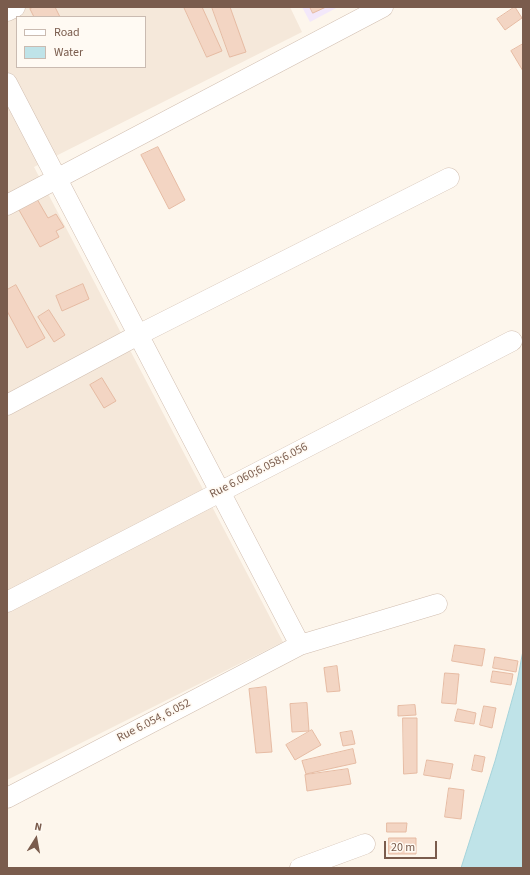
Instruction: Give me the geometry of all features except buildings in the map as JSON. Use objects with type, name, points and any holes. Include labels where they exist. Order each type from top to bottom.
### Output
[{"type":"street","points":[[7,11],[15,7]]},
{"type":"street","points":[[7,205],[383,7]]},
{"type":"street","points":[[7,83],[300,645]]},
{"type":"street","points":[[7,405],[138,335],[449,178]]},
{"type":"street","name":"Rue 6.060;6.058;6.056","points":[[7,602],[512,341]]},
{"type":"street","name":"Rue 6.054, 6.052","points":[[7,798],[300,645],[437,604]]},
{"type":"street","points":[[300,868],[365,844]]},
{"type":"shaded area","points":[[7,7],[290,7],[302,32],[34,167],[283,642],[7,780]]},
{"type":"shaded area","points":[[302,7],[338,7],[310,22]]},
{"type":"water","points":[[523,651],[523,868],[461,868],[495,761],[517,682]]}]
